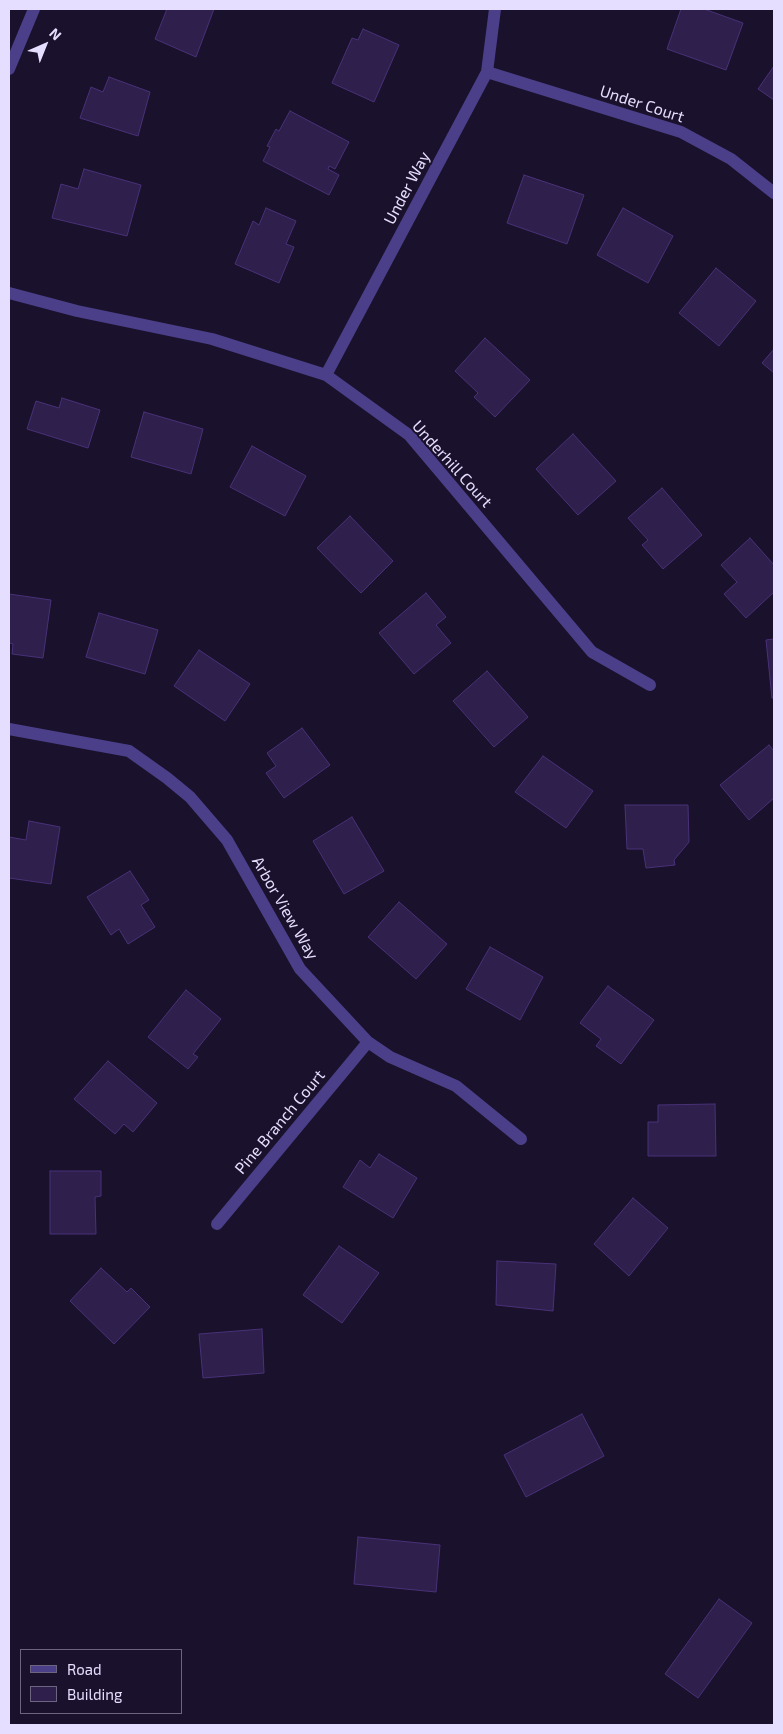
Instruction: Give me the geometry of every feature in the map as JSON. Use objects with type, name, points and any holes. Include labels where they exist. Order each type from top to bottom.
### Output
[{"type":"street","points":[[9,69],[34,9]]},
{"type":"street","name":"Under Way","points":[[326,375],[487,72],[495,9]]},
{"type":"street","name":"Under Court","points":[[487,72],[681,132],[731,158],[774,193]]},
{"type":"street","name":"Underhill Court","points":[[9,293],[77,311],[212,339],[326,375],[409,435],[592,652],[650,685]]},
{"type":"street","name":"Arbor View Way","points":[[9,729],[129,751],[164,775],[190,797],[227,840],[300,970],[368,1042],[390,1057],[456,1086],[521,1139]]},
{"type":"street","name":"Pine Branch Court","points":[[217,1224],[368,1042]]},
{"type":"building","points":[[167,9],[214,9],[196,57],[155,39]]},
{"type":"building","points":[[681,9],[704,9],[743,23],[726,70],[667,49]]},
{"type":"building","points":[[363,29],[399,45],[374,102],[332,83],[352,38],[358,40]]},
{"type":"building","points":[[774,66],[774,100],[758,89]]},
{"type":"building","points":[[109,77],[150,92],[138,136],[80,118],[91,87],[103,92]]},
{"type":"building","points":[[290,111],[349,142],[335,169],[329,166],[328,169],[339,175],[329,195],[263,161],[270,147],[267,146],[276,129],[279,131]]},
{"type":"building","points":[[84,169],[141,185],[127,236],[52,218],[61,184],[78,189]]},
{"type":"building","points":[[524,175],[584,195],[567,244],[507,223]]},
{"type":"building","points":[[266,208],[296,221],[286,244],[294,247],[279,283],[235,264],[253,221],[259,225]]},
{"type":"building","points":[[623,208],[673,236],[648,283],[597,255]]},
{"type":"building","points":[[716,268],[756,301],[719,346],[679,313]]},
{"type":"building","points":[[485,338],[530,380],[495,417],[474,397],[478,393],[455,371]]},
{"type":"building","points":[[774,349],[774,373],[762,363]]},
{"type":"building","points":[[62,398],[100,410],[88,448],[27,429],[36,401],[59,408]]},
{"type":"building","points":[[144,412],[203,429],[191,474],[131,457]]},
{"type":"building","points":[[573,434],[616,481],[578,515],[536,469]]},
{"type":"building","points":[[252,446],[306,476],[285,516],[230,487]]},
{"type":"building","points":[[662,488],[702,535],[663,569],[642,545],[648,540],[628,518]]},
{"type":"building","points":[[350,516],[393,561],[361,593],[317,548]]},
{"type":"building","points":[[750,538],[774,565],[774,592],[746,618],[724,594],[737,582],[721,565]]},
{"type":"building","points":[[426,593],[446,617],[436,625],[451,643],[414,674],[379,633]]},
{"type":"building","points":[[9,594],[51,600],[43,658],[12,654],[13,644],[9,643]]},
{"type":"building","points":[[99,613],[158,630],[145,674],[86,657]]},
{"type":"building","points":[[774,639],[774,698],[772,698],[766,640]]},
{"type":"building","points":[[199,650],[250,684],[225,721],[174,686]]},
{"type":"building","points":[[487,671],[528,717],[494,747],[453,701]]},
{"type":"building","points":[[302,728],[330,765],[284,798],[266,773],[276,766],[267,753]]},
{"type":"building","points":[[769,745],[774,751],[774,798],[749,820],[720,785]]},
{"type":"building","points":[[543,756],[593,791],[566,828],[515,792]]},
{"type":"building","points":[[625,805],[688,805],[689,842],[674,860],[675,865],[646,868],[643,849],[627,849]]},
{"type":"building","points":[[352,817],[384,871],[344,894],[313,841]]},
{"type":"building","points":[[29,821],[60,827],[51,884],[9,878],[9,837],[26,840]]},
{"type":"building","points":[[130,871],[149,900],[141,905],[155,927],[128,944],[119,929],[111,935],[87,897]]},
{"type":"building","points":[[399,902],[447,944],[416,979],[368,937]]},
{"type":"building","points":[[490,947],[543,977],[520,1020],[466,989]]},
{"type":"building","points":[[608,986],[654,1020],[621,1064],[596,1046],[601,1039],[580,1023]]},
{"type":"building","points":[[186,990],[221,1019],[193,1054],[198,1057],[188,1069],[148,1037]]},
{"type":"building","points":[[108,1061],[157,1103],[133,1132],[124,1124],[115,1134],[74,1099]]},
{"type":"building","points":[[715,1104],[716,1156],[648,1156],[648,1122],[658,1122],[658,1105]]},
{"type":"building","points":[[379,1154],[417,1178],[393,1218],[343,1187],[360,1160],[370,1168]]},
{"type":"building","points":[[50,1171],[101,1171],[101,1196],[95,1197],[96,1234],[50,1234]]},
{"type":"building","points":[[633,1198],[668,1228],[629,1276],[594,1244]]},
{"type":"building","points":[[339,1246],[379,1273],[342,1323],[303,1295]]},
{"type":"building","points":[[497,1261],[556,1264],[553,1311],[496,1305]]},
{"type":"building","points":[[101,1268],[127,1292],[131,1288],[150,1307],[114,1344],[70,1301]]},
{"type":"building","points":[[262,1329],[264,1373],[203,1378],[199,1334]]},
{"type":"building","points":[[582,1414],[604,1456],[526,1497],[504,1455]]},
{"type":"building","points":[[358,1537],[440,1545],[436,1592],[354,1584]]},
{"type":"building","points":[[719,1599],[752,1623],[698,1698],[665,1674]]}]
